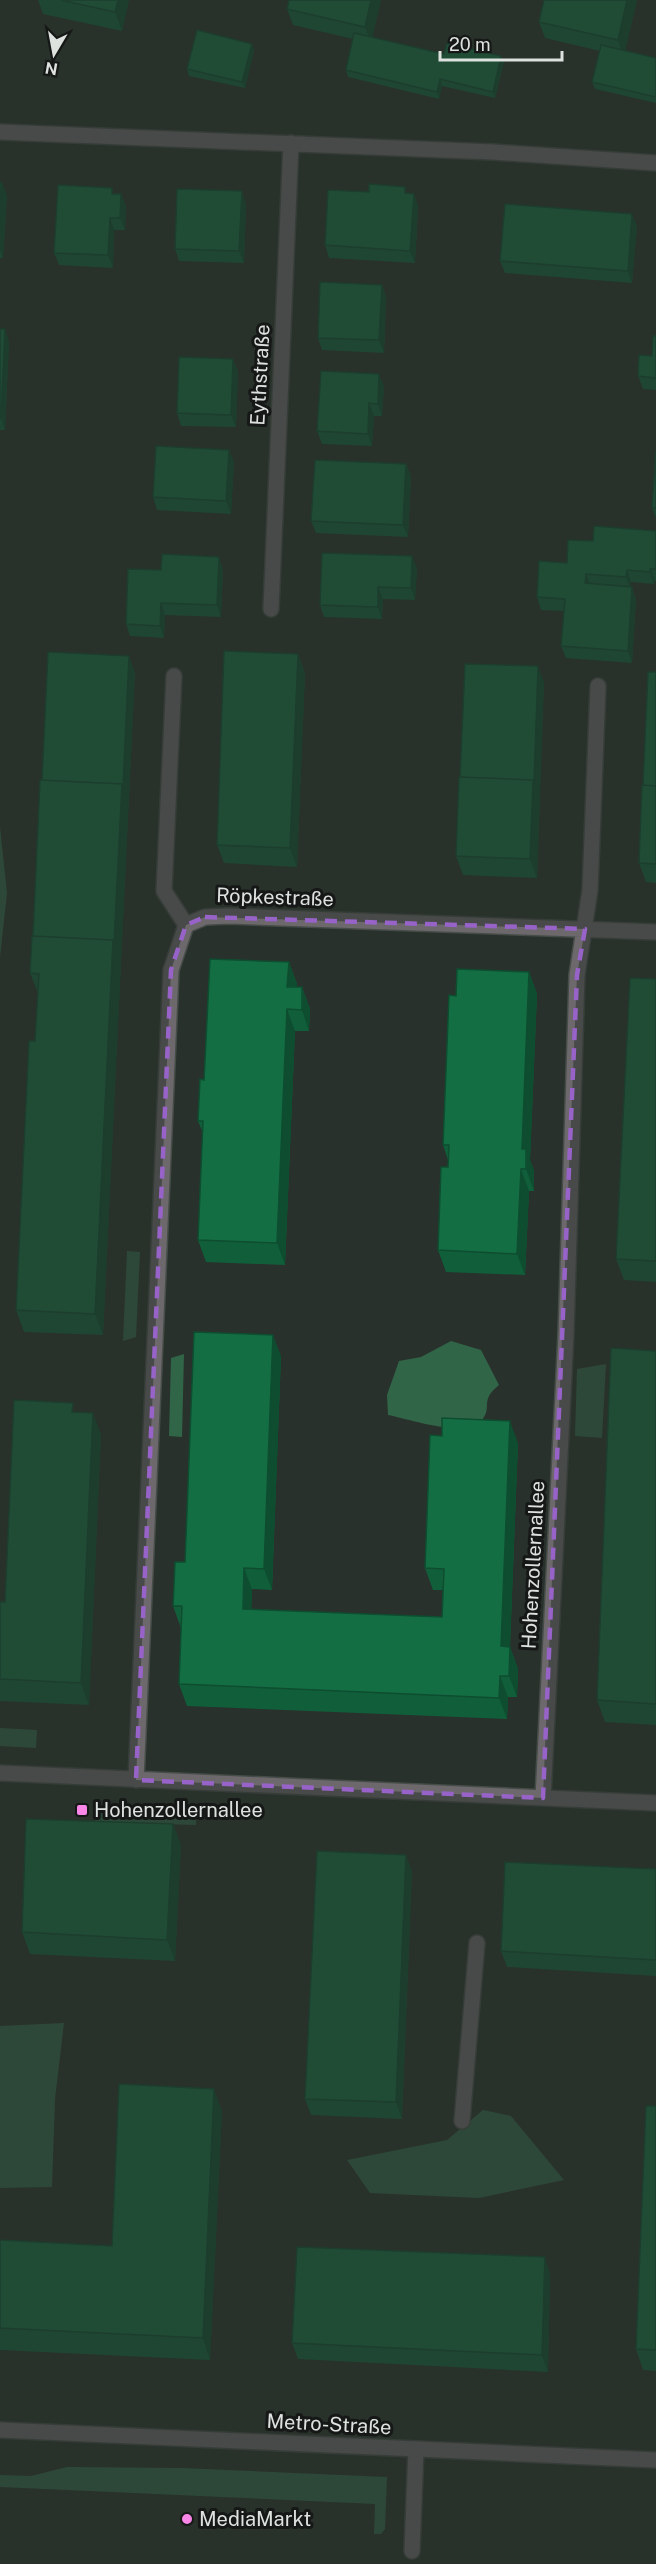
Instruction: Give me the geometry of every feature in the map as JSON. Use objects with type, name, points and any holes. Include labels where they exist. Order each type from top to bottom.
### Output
[{"type":"street","points":[[0,132],[291,143],[656,163]]},
{"type":"street","name":"Eythstraße","points":[[270,609],[291,143]]},
{"type":"street","points":[[136,1780],[171,970],[186,925],[164,891],[174,676]]},
{"type":"street","points":[[585,929],[590,890],[598,686]]},
{"type":"street","name":"Röpkestraße","points":[[186,925],[205,917],[229,916],[656,932]]},
{"type":"street","name":"Hohenzollernallee","points":[[543,1798],[566,1334],[577,975],[585,929]]},
{"type":"street","points":[[0,1773],[656,1803]]},
{"type":"street","points":[[462,2121],[477,1943]]},
{"type":"street","name":"Metro-Straße","points":[[0,2430],[656,2460]]},
{"type":"street","points":[[412,2551],[416,2450]]},
{"type":"highlighted area","points":[[205,917],[585,929],[577,975],[543,1798],[136,1780],[171,970],[186,925]]},
{"type":"green space","points":[[0,827],[7,893],[0,957]]},
{"type":"green space","points":[[127,1251],[140,1252],[136,1337],[123,1341]]},
{"type":"green space","points":[[451,1341],[481,1350],[499,1385],[489,1395],[482,1420],[464,1428],[451,1428],[388,1415],[387,1395],[399,1361],[421,1357]]},
{"type":"green space","points":[[184,1354],[182,1437],[169,1436],[171,1358]]},
{"type":"green space","points":[[606,1364],[602,1438],[575,1436],[577,1369]]},
{"type":"green space","points":[[0,1728],[37,1730],[36,1748],[0,1746]]},
{"type":"green space","points":[[95,1809],[196,1812],[196,1825],[95,1822]]},
{"type":"green space","points":[[64,2023],[55,2099],[52,2187],[0,2188],[0,2026]]},
{"type":"green space","points":[[483,2110],[511,2116],[564,2180],[479,2198],[370,2193],[347,2160],[447,2140]]},
{"type":"green space","points":[[67,2467],[182,2468],[387,2477],[385,2529],[381,2534],[374,2534],[375,2504],[0,2487],[0,2475],[31,2476]]},
{"type":"building","points":[[61,0],[118,0],[115,12]]},
{"type":"building","points":[[289,0],[371,0],[365,27],[287,9]]},
{"type":"building","points":[[544,0],[627,0],[618,40],[539,22]]},
{"type":"building","points":[[197,30],[252,44],[242,82],[187,69]]},
{"type":"building","points":[[354,33],[444,54],[447,43],[501,56],[493,92],[440,79],[437,92],[346,70]]},
{"type":"building","points":[[601,45],[656,58],[656,97],[592,82]]},
{"type":"building","points":[[0,183],[2,183],[0,223]]},
{"type":"building","points":[[369,184],[405,187],[405,193],[414,194],[410,251],[325,245],[328,190],[369,192]]},
{"type":"building","points":[[58,185],[112,188],[112,194],[121,194],[120,218],[110,218],[108,255],[54,253]]},
{"type":"building","points":[[177,189],[242,191],[239,251],[175,249]]},
{"type":"building","points":[[505,204],[632,214],[628,271],[500,261]]},
{"type":"building","points":[[320,282],[382,285],[379,340],[318,338]]},
{"type":"building","points":[[0,329],[5,329],[1,418],[0,418]]},
{"type":"building","points":[[653,336],[656,336],[656,378],[638,376],[639,355],[652,356]]},
{"type":"building","points":[[179,357],[233,359],[231,415],[177,413]]},
{"type":"building","points":[[321,371],[379,374],[378,404],[369,403],[368,434],[317,431]]},
{"type":"building","points":[[156,446],[229,450],[226,501],[153,497]]},
{"type":"building","points":[[656,451],[656,508],[652,508]]},
{"type":"building","points":[[315,460],[406,464],[403,525],[311,521]]},
{"type":"building","points":[[594,526],[656,531],[656,569],[650,569],[650,572],[627,570],[626,577],[586,574],[585,583],[632,587],[628,651],[561,646],[565,599],[537,597],[539,561],[567,563],[568,540],[593,541]]},
{"type":"building","points":[[322,553],[412,556],[411,588],[378,587],[378,607],[320,605]]},
{"type":"building","points":[[162,554],[219,557],[217,605],[161,603],[160,626],[126,624],[128,569],[161,570]]},
{"type":"building","points":[[224,651],[298,654],[290,848],[217,845]]},
{"type":"building","points":[[48,652],[129,656],[123,786],[122,784],[42,780]]},
{"type":"building","points":[[465,664],[538,666],[534,783],[533,780],[460,777]]},
{"type":"building","points":[[648,672],[656,672],[656,786],[643,785]]},
{"type":"building","points":[[459,777],[533,780],[530,859],[456,856]]},
{"type":"building","points":[[40,780],[122,784],[114,943],[113,940],[33,936]]},
{"type":"building","points":[[642,785],[656,786],[656,864],[639,863]]},
{"type":"building","points":[[32,936],[113,940],[95,1314],[16,1310],[29,1041],[35,1041],[39,974],[30,973]]},
{"type":"building","points":[[210,959],[289,962],[287,987],[302,987],[302,1010],[287,1009],[277,1243],[198,1240],[203,1121],[198,1121],[200,1079],[204,1080]]},
{"type":"building","points":[[457,969],[529,972],[522,1149],[526,1149],[526,1169],[521,1169],[517,1254],[438,1250],[441,1167],[448,1167],[449,1145],[443,1145],[449,995],[456,996]]},
{"type":"building","points":[[630,978],[656,979],[656,1261],[616,1259]]},
{"type":"building","points":[[194,1332],[273,1335],[264,1569],[244,1568],[243,1609],[442,1617],[444,1569],[425,1568],[430,1435],[442,1436],[442,1418],[510,1421],[501,1646],[510,1647],[509,1676],[500,1676],[499,1698],[179,1684],[182,1606],[173,1606],[175,1562],[185,1562]]},
{"type":"building","points":[[611,1348],[656,1351],[656,1704],[597,1700]]},
{"type":"building","points":[[14,1400],[73,1403],[72,1412],[93,1413],[81,1683],[0,1679],[0,1602],[5,1602]]},
{"type":"building","points":[[26,1819],[173,1824],[167,1940],[22,1932]]},
{"type":"building","points":[[317,1851],[406,1855],[396,2102],[305,2099]]},
{"type":"building","points":[[505,1862],[656,1869],[656,1960],[501,1951]]},
{"type":"building","points":[[119,2084],[214,2089],[203,2338],[0,2328],[0,2240],[112,2246]]},
{"type":"building","points":[[646,2106],[656,2106],[656,2350],[636,2349]]},
{"type":"building","points":[[297,2247],[545,2257],[542,2355],[292,2343]]},
{"type":"place","name":"Hohenzollernallee","points":[[82,1810]]},
{"type":"place","name":"MediaMarkt","points":[[187,2519]]}]
